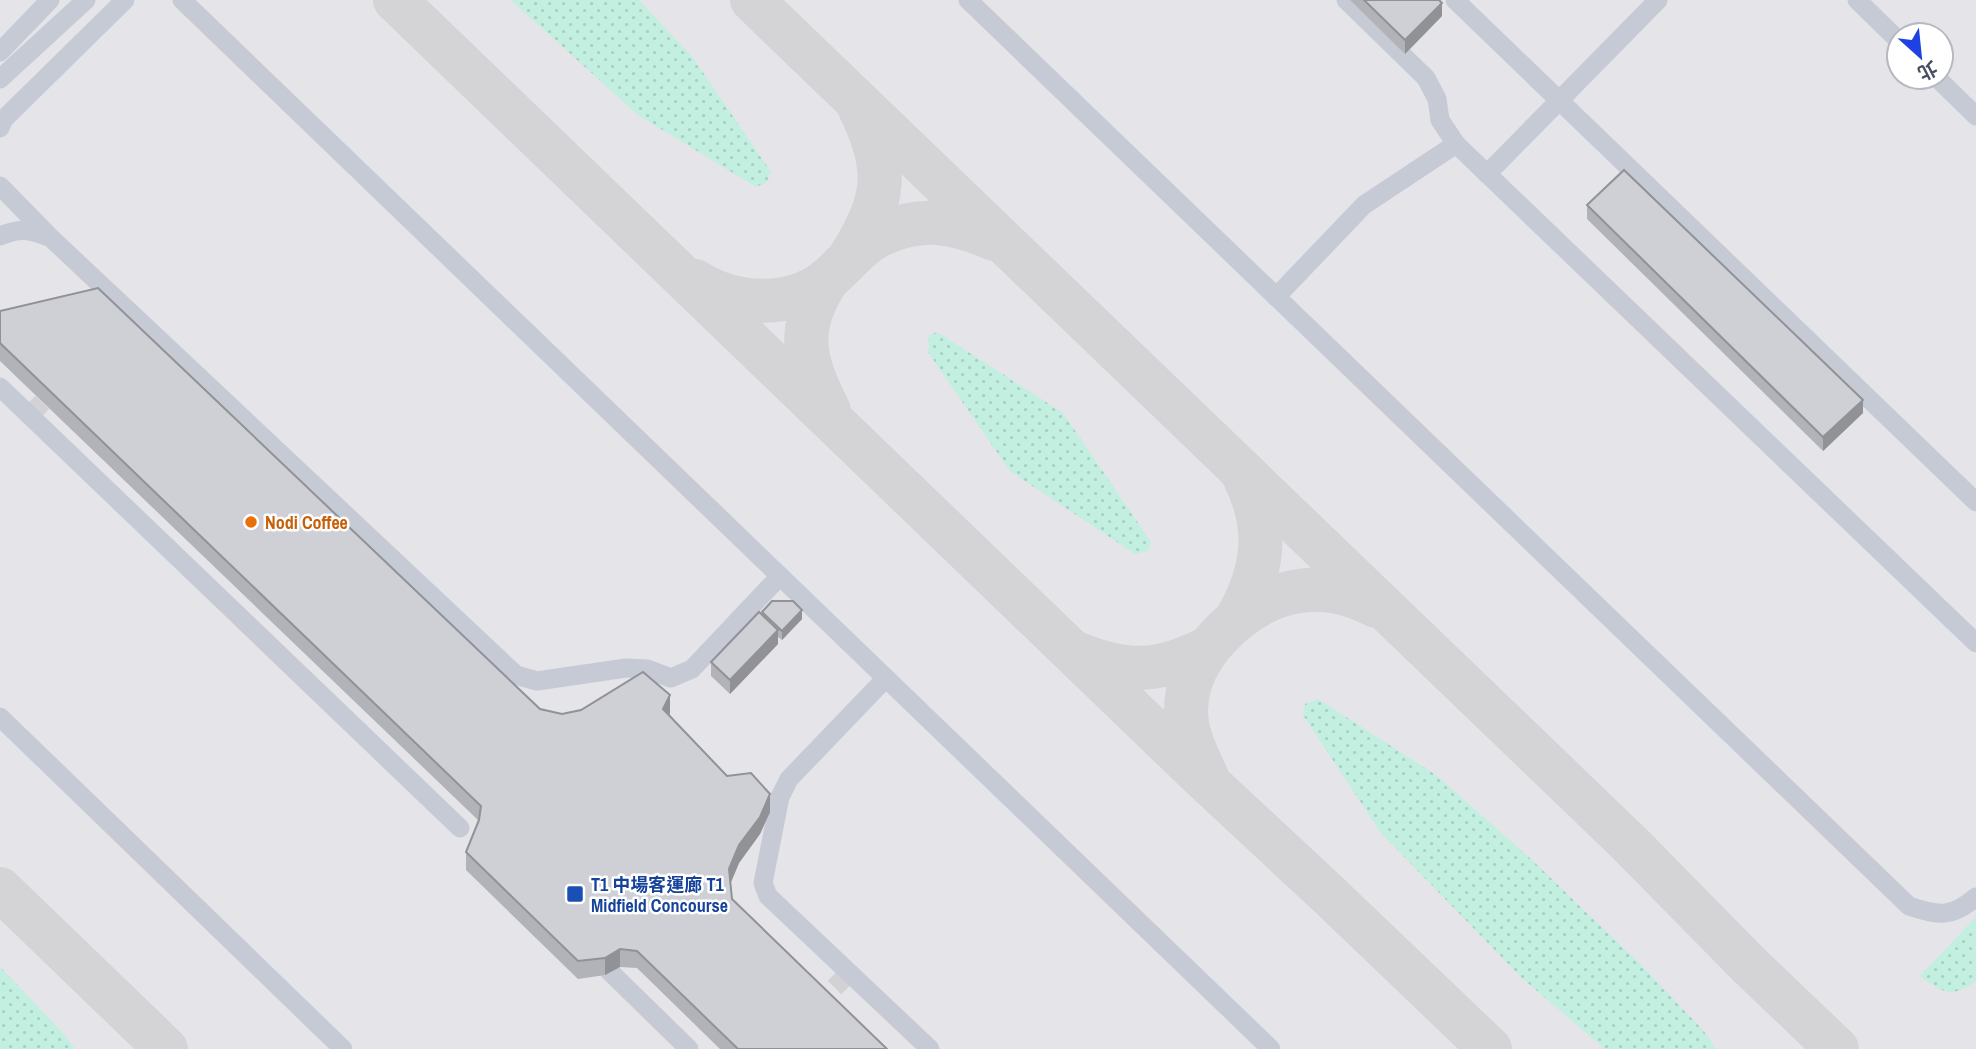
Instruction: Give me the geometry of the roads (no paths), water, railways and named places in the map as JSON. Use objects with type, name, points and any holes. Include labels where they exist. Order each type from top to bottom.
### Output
[{"type":"lane","points":[[0,52],[50,0]]},
{"type":"lane","points":[[0,79],[86,0]]},
{"type":"lane","points":[[0,128],[4,119],[125,0]]},
{"type":"lane","points":[[182,0],[1271,1049]]},
{"type":"lane","points":[[968,0],[1909,906],[1932,914],[1956,912],[1976,897]]},
{"type":"lane","points":[[1346,0],[1426,78],[1437,99],[1440,120],[1457,144],[1976,643]]},
{"type":"lane","points":[[1455,0],[1976,502]]},
{"type":"lane","points":[[1487,174],[1658,0]]},
{"type":"lane","points":[[1857,0],[1885,27]]},
{"type":"lane","points":[[1950,91],[1976,116]]},
{"type":"lane","points":[[1276,297],[1364,205],[1457,144]]},
{"type":"lane","points":[[0,186],[51,238],[516,675],[537,681],[626,668],[647,669],[671,678],[692,669],[780,576]]},
{"type":"lane","points":[[0,236],[15,229],[34,231],[51,238]]},
{"type":"lane","points":[[0,387],[460,828]]},
{"type":"lane","points":[[886,678],[789,779],[780,797],[763,883],[768,896],[930,1049]]},
{"type":"lane","points":[[0,717],[343,1049]]},
{"type":"lane","points":[[603,965],[689,1049]]},
{"type":"tunnel","points":[[29,416],[60,384]]},
{"type":"tunnel","points":[[773,1049],[850,972]]},
{"type":"place","name":"Nodi Coffee","points":[[251,522]]},
{"type":"place","name":"T1 中場客運廊 T1 Midfield Concourse","points":[[575,894]]}]
